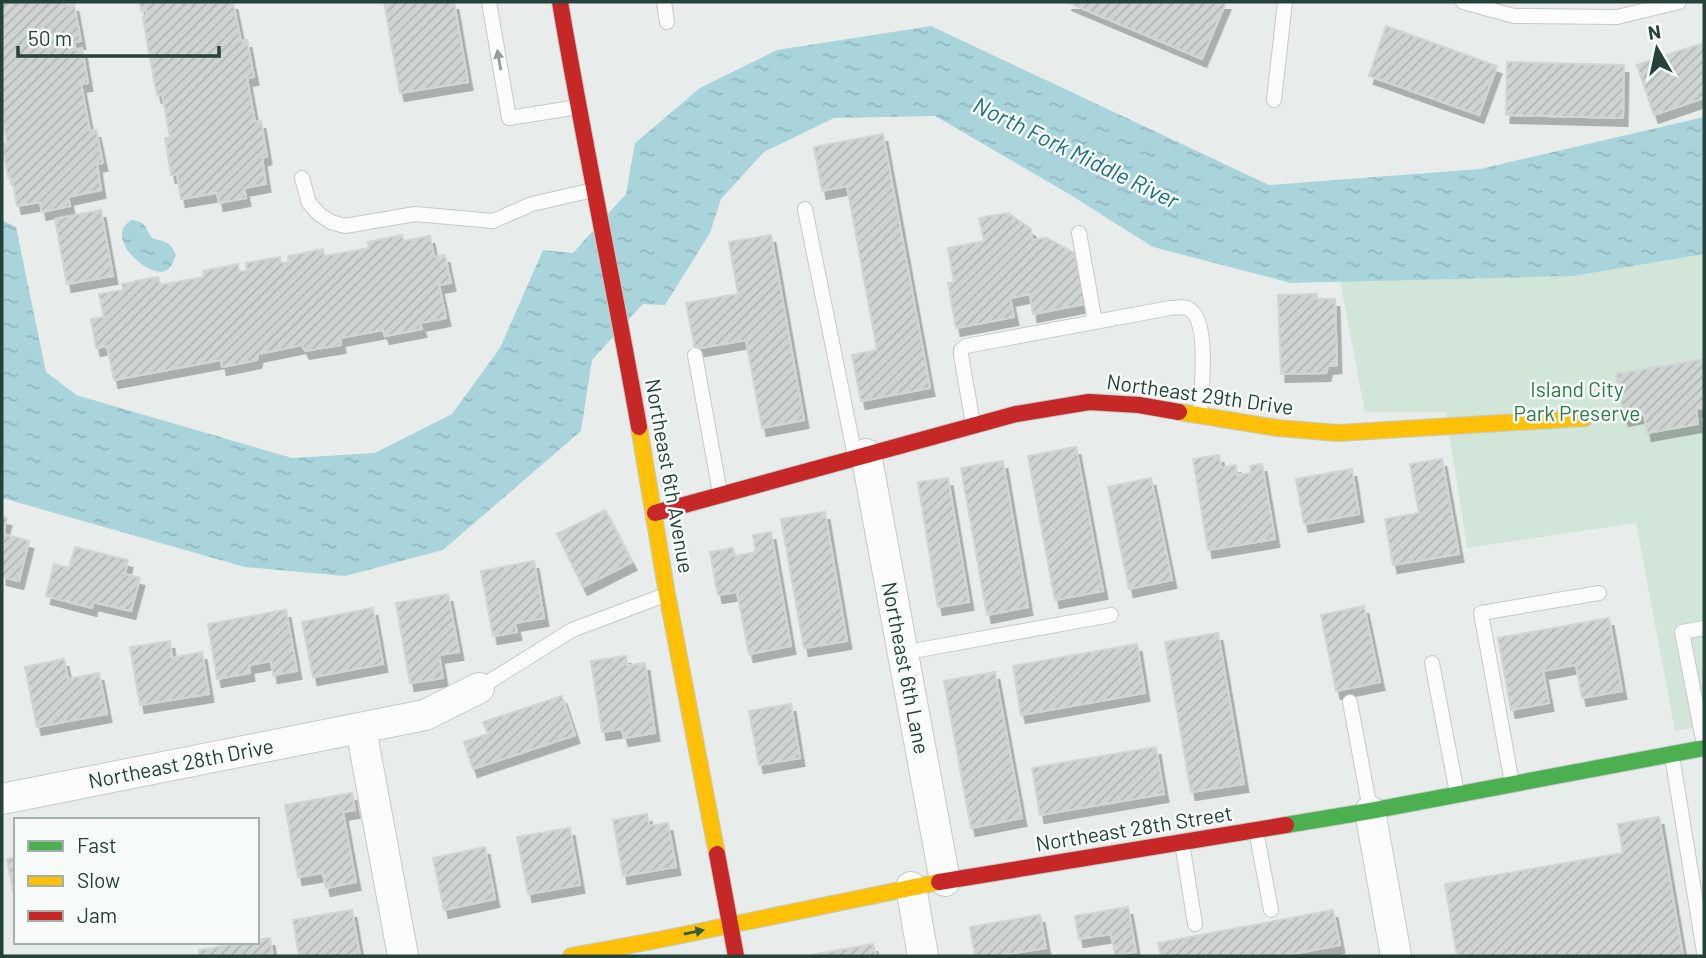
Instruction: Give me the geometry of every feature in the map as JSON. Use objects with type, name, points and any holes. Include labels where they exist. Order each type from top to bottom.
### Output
[{"type":"street","name":"Northeast 6th Avenue","points":[[560,2],[655,513],[667,594],[736,956]]},
{"type":"street","name":"Northeast 29th Drive","points":[[655,513],[1016,414],[1090,402],[1139,405],[1278,428],[1338,433],[1585,418]]},
{"type":"street","name":"Northeast 6th Lane","points":[[860,456],[902,653],[945,881]]},
{"type":"street","name":"Northeast 28th Drive","points":[[2,799],[425,715],[480,688]]},
{"type":"street","points":[[360,729],[403,956]]},
{"type":"street","name":"Northeast 28th Street","points":[[571,956],[911,887],[1370,811],[1704,747]]},
{"type":"street","points":[[1370,811],[1396,956]]},
{"type":"street","points":[[911,887],[923,956]]},
{"type":"lane","points":[[489,2],[509,118],[578,107]]},
{"type":"lane","points":[[664,2],[667,22]]},
{"type":"lane","points":[[1273,100],[1285,2]]},
{"type":"lane","points":[[1471,3],[1514,16],[1617,17],[1679,2]]},
{"type":"lane","points":[[302,178],[309,203],[331,222],[345,226],[415,214],[493,221],[532,204],[595,193]]},
{"type":"lane","points":[[806,209],[860,456]]},
{"type":"lane","points":[[1079,233],[1095,322]]},
{"type":"lane","points":[[974,425],[961,351],[966,346],[1186,307],[1194,312],[1199,321],[1203,355],[1200,415]]},
{"type":"lane","points":[[695,355],[720,495]]},
{"type":"lane","points":[[1512,784],[1481,613],[1599,593]]},
{"type":"lane","points":[[480,688],[572,630],[667,594]]},
{"type":"lane","points":[[902,653],[1111,615]]},
{"type":"lane","points":[[1704,628],[1682,632],[1704,747]]},
{"type":"lane","points":[[1432,663],[1457,794]]},
{"type":"lane","points":[[1350,702],[1370,811]]},
{"type":"lane","points":[[1672,754],[1704,952]]},
{"type":"lane","points":[[1256,830],[1271,910]]},
{"type":"lane","points":[[1182,842],[1195,925]]},
{"type":"green space","name":"Island City Park Preserve","points":[[1704,254],[1704,726],[1675,731],[1636,523],[1467,548],[1446,412],[1365,412],[1340,281],[1574,276]]},
{"type":"water","name":"North Fork Middle River","points":[[931,26],[1269,185],[1480,169],[1704,117],[1704,254],[1574,276],[1291,283],[1153,247],[1069,194],[935,116],[834,118],[764,152],[721,199],[710,233],[665,305],[643,304],[592,360],[581,431],[443,550],[345,576],[245,567],[2,498],[2,220],[16,227],[46,372],[76,395],[292,458],[375,453],[452,414],[500,348],[543,250],[573,253],[626,194],[635,143],[700,88],[777,50]]},
{"type":"water","points":[[132,220],[143,224],[152,238],[171,246],[176,255],[167,270],[159,272],[150,269],[140,263],[125,246],[122,236],[124,227]]},
{"type":"building","points":[[2,2],[65,2],[66,6],[74,4],[81,41],[74,42],[76,50],[82,48],[88,83],[81,84],[90,131],[96,130],[103,163],[97,164],[101,190],[68,197],[70,206],[42,212],[40,202],[17,206],[2,144],[7,143],[2,113]]},
{"type":"building","points":[[140,2],[233,2],[241,41],[247,40],[254,77],[247,78],[255,122],[261,121],[267,156],[262,158],[266,184],[244,188],[246,198],[219,203],[217,193],[181,199],[177,174],[171,175],[165,138],[170,137],[162,94],[157,95],[150,58],[155,57],[154,52],[149,53],[143,17],[147,16],[146,10],[141,11]]},
{"type":"building","points":[[384,2],[454,2],[468,82],[400,93]]},
{"type":"building","points":[[1067,2],[1226,2],[1202,59]]},
{"type":"building","points":[[1386,26],[1497,66],[1479,115],[1369,76]]},
{"type":"building","points":[[1704,43],[1704,98],[1654,115],[1637,65]]},
{"type":"building","points":[[1507,62],[1624,65],[1623,118],[1506,115]]},
{"type":"building","points":[[883,134],[930,388],[861,401],[852,355],[877,350],[847,186],[822,191],[814,147]]},
{"type":"building","points":[[101,210],[113,276],[67,284],[55,219]]},
{"type":"building","points":[[1008,213],[1031,229],[1032,240],[1047,238],[1074,253],[1076,262],[1082,261],[1090,303],[1033,314],[1030,294],[1010,298],[1014,317],[956,328],[948,283],[954,282],[948,248],[984,241],[979,218]]},
{"type":"building","points":[[402,235],[404,241],[430,236],[434,257],[445,255],[451,283],[439,285],[446,318],[420,323],[422,329],[385,336],[383,330],[340,338],[341,345],[305,351],[302,345],[258,354],[257,360],[222,367],[221,360],[114,380],[107,346],[96,348],[91,319],[104,317],[99,294],[123,290],[122,284],[158,277],[160,285],[204,277],[203,271],[238,264],[239,272],[247,270],[246,263],[280,257],[281,263],[289,262],[288,256],[323,249],[324,256],[369,248],[368,242]]},
{"type":"building","points":[[771,235],[804,420],[762,428],[746,340],[695,349],[686,303],[738,294],[729,242]]},
{"type":"building","points":[[1317,294],[1317,299],[1335,299],[1337,365],[1328,366],[1326,373],[1281,374],[1278,295]]},
{"type":"building","points":[[1704,359],[1704,408],[1696,409],[1698,424],[1647,433],[1644,414],[1624,418],[1616,374]]},
{"type":"building","points":[[1076,447],[1103,591],[1055,600],[1028,456]]},
{"type":"building","points":[[1219,455],[1221,468],[1236,465],[1237,475],[1251,473],[1250,466],[1262,464],[1275,539],[1208,550],[1193,459]]},
{"type":"building","points":[[1442,459],[1459,554],[1393,565],[1385,519],[1419,513],[1410,464]]},
{"type":"building","points":[[1003,461],[1028,607],[987,615],[961,468]]},
{"type":"building","points":[[1352,469],[1359,514],[1304,524],[1296,479]]},
{"type":"building","points":[[948,478],[969,602],[938,607],[918,482]]},
{"type":"building","points":[[1151,478],[1172,580],[1129,589],[1108,487]]},
{"type":"building","points":[[605,510],[632,562],[583,587],[557,534]]},
{"type":"building","points":[[825,512],[847,641],[804,648],[781,519]]},
{"type":"building","points":[[2,517],[7,518],[3,534],[29,541],[19,581],[2,577]]},
{"type":"building","points":[[771,532],[791,646],[749,654],[737,592],[718,595],[710,552],[733,548],[735,556],[756,552],[753,535]]},
{"type":"building","points":[[75,547],[128,560],[125,574],[140,578],[131,611],[93,602],[92,608],[46,596],[54,564],[69,568]]},
{"type":"building","points":[[534,561],[544,618],[515,623],[517,632],[493,636],[481,571]]},
{"type":"building","points":[[448,594],[459,652],[439,655],[443,678],[410,683],[396,603]]},
{"type":"building","points":[[1364,606],[1380,682],[1336,691],[1321,615]]},
{"type":"building","points":[[373,608],[383,664],[313,677],[302,622]]},
{"type":"building","points":[[286,610],[297,671],[273,675],[271,661],[249,665],[250,673],[217,679],[208,624]]},
{"type":"building","points":[[1609,618],[1622,691],[1582,698],[1576,665],[1543,671],[1549,703],[1511,710],[1498,638]]},
{"type":"building","points":[[1218,633],[1244,784],[1191,792],[1165,642]]},
{"type":"building","points":[[170,641],[172,658],[202,652],[209,694],[140,705],[130,647]]},
{"type":"building","points":[[1137,644],[1145,693],[1021,715],[1013,666]]},
{"type":"building","points":[[626,656],[627,666],[645,663],[655,733],[624,738],[622,729],[602,732],[591,661]]},
{"type":"building","points":[[64,659],[68,679],[99,673],[107,714],[37,727],[25,667]]},
{"type":"building","points":[[995,672],[1022,818],[971,828],[944,681]]},
{"type":"building","points":[[562,696],[575,735],[473,769],[464,742],[488,734],[483,722]]},
{"type":"building","points":[[791,704],[800,758],[759,765],[749,711]]},
{"type":"building","points":[[1156,747],[1164,794],[1040,815],[1032,768]]},
{"type":"building","points":[[352,793],[355,810],[343,812],[356,882],[326,888],[323,873],[298,877],[285,805]]},
{"type":"building","points":[[647,814],[649,826],[668,823],[676,867],[623,876],[613,820]]},
{"type":"building","points":[[1659,817],[1683,956],[1457,956],[1445,884],[1623,853],[1618,824]]},
{"type":"building","points":[[570,828],[580,885],[528,894],[517,837]]},
{"type":"building","points":[[485,847],[495,899],[444,910],[433,858]]},
{"type":"building","points":[[14,857],[14,896],[7,859]]},
{"type":"building","points":[[1128,907],[1136,952],[1115,955],[1111,934],[1079,939],[1075,916]]},
{"type":"building","points":[[352,910],[360,956],[299,956],[293,920]]},
{"type":"building","points":[[1333,910],[1340,945],[1282,956],[1161,956],[1158,943]]},
{"type":"building","points":[[1040,915],[1046,948],[996,956],[975,956],[970,927]]},
{"type":"building","points":[[270,938],[273,956],[200,956],[199,950],[234,944],[259,944],[259,940]]},
{"type":"building","points":[[873,944],[876,956],[812,955]]},
{"type":"traffic: fast","points":[[1286,825],[1704,748]]},
{"type":"traffic: slow","points":[[1179,412],[1278,428],[1338,433],[1585,418]]},
{"type":"traffic: slow","points":[[639,427],[667,594],[717,854]]},
{"type":"traffic: slow","points":[[571,956],[939,882]]},
{"type":"traffic: jam","points":[[560,2],[639,427]]},
{"type":"traffic: jam","points":[[655,513],[1016,414],[1089,402],[1139,405],[1179,412]]},
{"type":"traffic: jam","points":[[939,882],[1286,825]]},
{"type":"traffic: jam","points":[[717,854],[736,956]]}]
